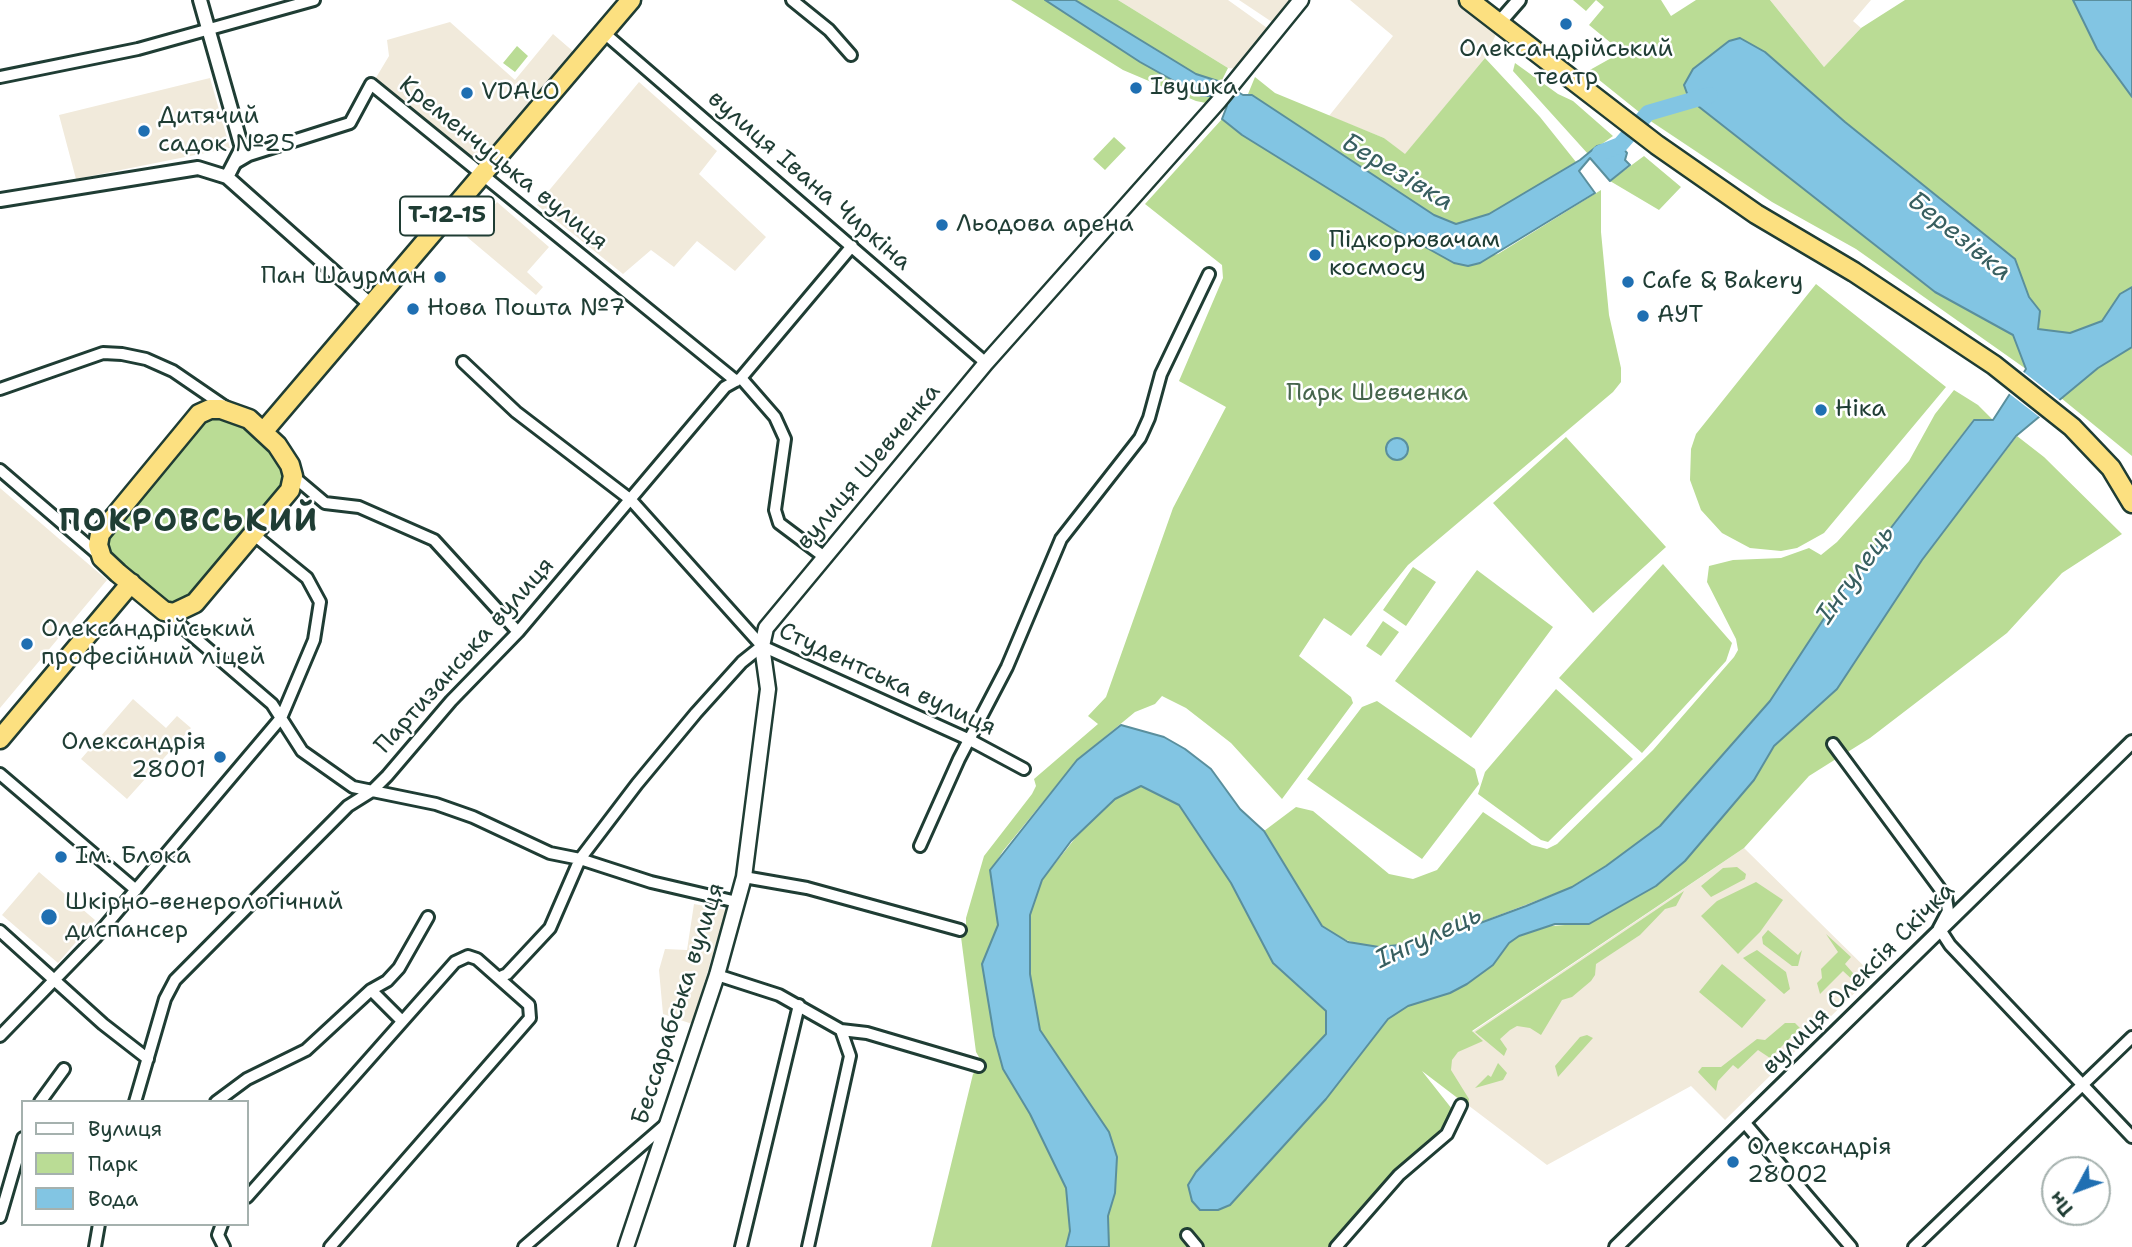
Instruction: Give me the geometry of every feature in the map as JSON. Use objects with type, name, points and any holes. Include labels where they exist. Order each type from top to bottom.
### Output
[{"type":"highway","name":"Т-12-15","points":[[263,432],[631,0]]},
{"type":"highway","points":[[1469,0],[1657,145],[1756,214],[1854,272],[1994,365],[2072,427],[2111,468],[2132,503]]},
{"type":"highway","points":[[210,409],[235,414],[249,419],[263,432],[277,445],[290,465],[293,476],[290,490],[195,603],[174,613],[164,611],[102,558],[97,545],[100,534],[200,414],[210,409]]},
{"type":"highway","points":[[0,739],[131,583]]},
{"type":"main road","name":"вулиця Шевченка","points":[[762,646],[766,628],[823,556],[986,363],[1219,101],[1301,0]]},
{"type":"main road","points":[[2111,468],[2132,484]]},
{"type":"main road","name":"Бессарабська вулиця","points":[[626,1247],[664,1125],[717,975],[744,877],[768,690],[762,646]]},
{"type":"street","points":[[200,0],[242,148],[227,177]]},
{"type":"street","points":[[0,77],[138,49],[314,0]]},
{"type":"street","points":[[792,0],[829,30],[851,55]]},
{"type":"street","points":[[1499,24],[1519,0]]},
{"type":"street","name":"вулиця Івана Чиркіна","points":[[603,32],[986,363]]},
{"type":"street","name":"Кременчуцька вулиця","points":[[237,162],[258,152],[350,122],[371,84],[738,380],[775,417],[785,439],[775,510],[779,523],[823,556]]},
{"type":"street","points":[[0,200],[198,168],[227,177],[371,305]]},
{"type":"street","name":"Партизанська вулиця","points":[[136,1100],[165,999],[175,980],[348,806],[372,791],[451,701],[518,632],[725,387],[738,380],[852,246]]},
{"type":"street","points":[[920,846],[1007,667],[1061,538],[1140,438],[1149,418],[1161,374],[1209,274]]},
{"type":"street","points":[[0,389],[103,353],[122,354],[146,359],[173,371],[235,414]]},
{"type":"street","name":"Студентська вулиця","points":[[463,362],[516,412],[631,500],[762,646],[970,740],[1024,769]]},
{"type":"street","points":[[0,470],[102,558]]},
{"type":"street","points":[[293,476],[325,503],[359,507],[434,540],[518,632]]},
{"type":"street","points":[[0,1036],[136,890],[281,718],[314,640],[320,601],[307,578],[253,534]]},
{"type":"street","points":[[164,611],[272,704],[302,751],[353,787],[436,804],[473,817],[550,853],[580,859],[651,883],[737,902]]},
{"type":"street","name":"вулиця Шевченка","points":[[500,977],[518,963],[550,928],[580,859],[696,713],[742,662],[762,646]]},
{"type":"street","name":"вулиця Олексія Скічка","points":[[1616,1247],[2132,742]]},
{"type":"street","points":[[1833,744],[1946,897],[1948,911],[1940,928],[1950,945],[2132,1137]]},
{"type":"street","points":[[0,774],[136,890]]},
{"type":"street","points":[[744,877],[843,897],[960,930]]},
{"type":"street","points":[[219,1100],[247,1079],[306,1049],[399,968],[428,917]]},
{"type":"street","points":[[0,930],[54,980],[148,1059]]},
{"type":"street","points":[[248,1195],[463,956],[477,959],[529,1005],[530,1018],[330,1247]]},
{"type":"street","points":[[717,975],[779,995],[841,1031],[867,1033],[979,1066]]},
{"type":"street","points":[[371,990],[402,1021]]},
{"type":"street","points":[[741,1247],[799,1005]]},
{"type":"street","points":[[808,1247],[850,1056],[841,1031]]},
{"type":"street","points":[[1914,1247],[2132,1037]]},
{"type":"street","points":[[41,1100],[64,1069]]},
{"type":"street","points":[[1336,1247],[1399,1175],[1447,1134],[1461,1105]]},
{"type":"street","points":[[1744,1122],[1851,1247]]},
{"type":"street","points":[[524,1247],[664,1125]]},
{"type":"street","points":[[0,1217],[21,1145]]},
{"type":"street","points":[[95,1247],[99,1226]]},
{"type":"street","points":[[221,1226],[218,1234],[224,1247]]},
{"type":"street","points":[[1187,1235],[1198,1247]]},
{"type":"shaded area","points":[[1118,0],[1228,0],[1270,30],[1239,69],[1228,68]]},
{"type":"shaded area","points":[[1239,0],[1290,0],[1275,24]]},
{"type":"shaded area","points":[[1350,0],[1461,0],[1498,30],[1485,58],[1405,155],[1384,138],[1329,116],[1393,36]]},
{"type":"shaded area","points":[[1770,0],[1871,0],[1853,21],[1861,28],[1824,67]]},
{"type":"shaded area","points":[[450,22],[515,80],[553,34],[575,53],[519,121],[511,125],[478,164],[374,81],[389,56],[387,40]]},
{"type":"shaded area","name":"Дитячий садок №25","points":[[210,78],[230,148],[76,179],[59,115]]},
{"type":"shaded area","points":[[639,82],[717,151],[699,174],[766,237],[735,271],[697,241],[674,267],[651,250],[623,274],[537,205]]},
{"type":"shaded area","points":[[497,202],[549,247],[527,272],[543,287],[536,295],[467,237]]},
{"type":"shaded area","name":"Олександрійський професійний ліцей","points":[[0,488],[107,580],[0,708]]},
{"type":"shaded area","points":[[133,699],[166,728],[177,716],[191,728],[127,799],[81,759]]},
{"type":"shaded area","points":[[1744,848],[1873,975],[1725,1120],[1691,1086],[1547,1165],[1419,1068]]},
{"type":"shaded area","name":"Шкірно-венерологічний диспансер","points":[[39,872],[95,920],[58,963],[2,915]]},
{"type":"shaded area","points":[[694,904],[726,910],[692,1024],[663,1014],[659,970],[665,949],[687,950]]},
{"type":"green space","points":[[1011,0],[1045,0],[1140,62],[1201,96],[1210,97],[1206,103],[1196,101],[1123,70]]},
{"type":"green space","points":[[1075,0],[1118,0],[1228,68],[1221,82],[1196,74]]},
{"type":"green space","points":[[1573,0],[1596,0],[1586,11]]},
{"type":"green space","points":[[1596,0],[1661,0],[1671,16],[1696,0],[1770,0],[1824,67],[1861,28],[1905,0],[2073,0],[2097,49],[2132,97],[2132,287],[2120,294],[2102,321],[2070,333],[2038,329],[2040,311],[2029,297],[2015,259],[1845,122],[1765,52],[1740,38],[1728,41],[1689,99],[1935,292],[2013,335],[2026,369],[1856,249],[1772,202],[1649,120],[1588,71],[1622,52],[1589,25],[1604,7]]},
{"type":"green space","points":[[517,46],[528,56],[515,72],[503,63]]},
{"type":"green space","points":[[1485,58],[1540,117],[1576,162],[1489,214],[1456,224],[1434,215],[1248,94],[1255,77],[1275,93],[1384,138],[1405,154]]},
{"type":"green space","points":[[1515,63],[1558,94],[1573,101],[1613,136],[1588,154],[1513,71]]},
{"type":"green space","name":"Парк Шевченка","points":[[1222,119],[1315,181],[1454,263],[1498,254],[1601,190],[1601,232],[1609,315],[1621,368],[1621,382],[1613,392],[1408,565],[1351,636],[1324,618],[1299,656],[1351,697],[1353,703],[1282,799],[1231,743],[1186,708],[1162,696],[1155,704],[1135,712],[1077,760],[1003,851],[991,870],[998,925],[982,964],[994,1036],[1003,1069],[1030,1114],[1066,1188],[1070,1231],[1066,1247],[931,1247],[973,1074],[983,1064],[976,1052],[961,937],[966,933],[966,918],[984,856],[1032,794],[1036,786],[1034,779],[1098,724],[1088,716],[1106,697],[1173,508],[1226,407],[1179,381],[1223,278],[1222,265],[1145,204]]},
{"type":"green space","points":[[1114,137],[1126,148],[1105,170],[1093,159]]},
{"type":"green space","points":[[1644,156],[1681,187],[1659,210],[1610,181]]},
{"type":"green space","name":"Ніка","points":[[1816,284],[1946,387],[1824,533],[1797,548],[1781,551],[1750,548],[1722,533],[1701,510],[1690,480],[1691,449],[1696,434]]},
{"type":"green space","points":[[2132,347],[2132,456],[2061,398],[2098,368]]},
{"type":"green space","points":[[1954,390],[1978,405],[1993,420],[1973,420],[1840,594],[1770,701],[1660,826],[1606,866],[1572,887],[1429,942],[1379,947],[1360,945],[1333,935],[1322,926],[1264,831],[1296,807],[1313,811],[1389,874],[1413,879],[1437,870],[1483,812],[1532,845],[1547,849],[1557,844],[1653,750],[1738,650],[1736,639],[1707,582],[1709,566],[1733,560],[1781,558],[1809,548],[1821,555],[1837,542],[1909,461],[1935,414]]},
{"type":"green space","points":[[230,417],[286,466],[290,477],[192,600],[178,606],[163,605],[108,558],[105,544],[107,532],[201,418]]},
{"type":"green space","points":[[2017,436],[2044,457],[2122,534],[2062,573],[2007,633],[1870,738],[1846,753],[1831,737],[1828,741],[1836,759],[1809,776],[1744,848],[1472,1031],[1483,1041],[1458,1052],[1452,1060],[1451,1070],[1469,1099],[1468,1106],[1422,1071],[1452,1109],[1442,1128],[1399,1170],[1331,1247],[1109,1247],[1108,1216],[1115,1192],[1117,1157],[1109,1132],[1040,1030],[1030,974],[1030,915],[1042,880],[1088,822],[1115,799],[1141,786],[1179,805],[1231,883],[1273,963],[1326,1011],[1326,1034],[1196,1172],[1188,1185],[1192,1201],[1200,1210],[1218,1210],[1230,1205],[1326,1099],[1388,1019],[1408,1006],[1450,993],[1493,965],[1509,943],[1519,936],[1537,927],[1565,925],[1656,886],[1685,861],[1754,780],[1774,746],[1837,689],[1922,560]]},
{"type":"green space","points":[[1566,437],[1666,547],[1593,613],[1493,503]]},
{"type":"green space","points":[[1663,564],[1732,643],[1726,661],[1642,753],[1559,678]]},
{"type":"green space","points":[[1413,567],[1436,582],[1406,626],[1383,610]]},
{"type":"green space","points":[[1477,570],[1553,627],[1471,738],[1395,681]]},
{"type":"green space","points":[[1383,621],[1399,632],[1381,656],[1366,646]]},
{"type":"green space","points":[[1556,689],[1633,759],[1548,842],[1541,840],[1478,794],[1485,772]]},
{"type":"green space","points":[[1377,701],[1475,769],[1479,784],[1422,859],[1307,779],[1362,707]]},
{"type":"green space","points":[[1737,867],[1746,874],[1745,879],[1711,897],[1701,886],[1723,868]]},
{"type":"green space","points":[[1756,882],[1783,900],[1760,932],[1738,954],[1701,916],[1717,901]]},
{"type":"green space","points":[[1684,891],[1676,906],[1665,909],[1640,935],[1596,964],[1595,975],[1591,981],[1572,997],[1562,1000],[1541,1035],[1530,1028],[1517,1026],[1500,1039],[1507,1049],[1504,1056],[1475,1032]]},
{"type":"green space","points":[[1768,930],[1798,955],[1802,950],[1798,966],[1792,966],[1763,944],[1762,937]]},
{"type":"green space","points":[[1826,934],[1851,957],[1845,964],[1860,981],[1856,983],[1843,971],[1820,994],[1817,983],[1822,978],[1821,969],[1838,952]]},
{"type":"green space","points":[[1757,950],[1786,972],[1790,989],[1784,994],[1743,958]]},
{"type":"green space","points":[[1722,964],[1766,1000],[1742,1028],[1699,992]]},
{"type":"green space","points":[[1785,1023],[1795,1023],[1800,1028],[1770,1058],[1758,1050],[1738,1069],[1733,1065],[1718,1081],[1716,1091],[1698,1072],[1702,1067],[1721,1067],[1757,1039],[1765,1040]]},
{"type":"green space","points":[[1587,1035],[1593,1038],[1558,1077],[1555,1066],[1580,1037]]},
{"type":"green space","points":[[1498,1063],[1507,1073],[1503,1080],[1475,1088],[1488,1075],[1491,1077]]},
{"type":"water","points":[[1045,0],[1075,0],[1196,74],[1221,82],[1243,95],[1252,95],[1434,215],[1456,224],[1489,214],[1580,160],[1597,146],[1618,142],[1627,153],[1625,160],[1630,165],[1610,181],[1590,158],[1579,171],[1595,193],[1480,263],[1468,266],[1454,263],[1400,233],[1242,135],[1222,119],[1227,106],[1217,96],[1201,96],[1140,62]]},
{"type":"water","points":[[2073,0],[2132,0],[2132,97],[2097,49]]},
{"type":"water","name":"Інгулець","points":[[1740,38],[1765,52],[1845,122],[2015,259],[2029,297],[2040,311],[2038,329],[2070,333],[2102,321],[2120,294],[2132,287],[2132,347],[2098,368],[2016,436],[1922,560],[1837,689],[1774,746],[1754,780],[1685,861],[1656,886],[1589,924],[1555,924],[1519,936],[1509,943],[1493,965],[1467,984],[1450,993],[1408,1006],[1388,1019],[1326,1099],[1230,1205],[1218,1210],[1200,1210],[1192,1201],[1188,1185],[1196,1172],[1326,1034],[1326,1011],[1273,963],[1231,883],[1179,805],[1141,786],[1115,799],[1071,841],[1042,880],[1030,915],[1030,974],[1040,1030],[1109,1132],[1117,1157],[1115,1193],[1108,1216],[1109,1247],[1066,1247],[1070,1231],[1066,1188],[1030,1114],[1003,1069],[994,1036],[982,964],[998,925],[990,870],[1077,760],[1121,725],[1164,737],[1185,749],[1211,769],[1240,809],[1264,831],[1322,926],[1348,942],[1379,947],[1429,942],[1526,906],[1572,887],[1606,866],[1660,826],[1770,701],[1840,594],[1974,420],[1993,420],[2026,369],[2013,335],[1935,292],[1689,99],[1684,85],[1693,69],[1729,41]]},
{"type":"water","points":[[1397,438],[1405,441],[1408,449],[1405,457],[1397,460],[1389,457],[1386,449],[1389,441]]},
{"type":"pier","points":[[2021,370],[2062,402],[2042,419],[2007,392]]},
{"type":"waterway","name":"Березівка","points":[[1600,153],[1620,145],[1648,113],[1710,95]]},
{"type":"place","name":"Олександрійський театр","points":[[1566,24]]},
{"type":"place","name":"Івушка","points":[[1136,88]]},
{"type":"place","name":"VDALO","points":[[467,93]]},
{"type":"place","name":"Дитячий садок №25","points":[[144,131]]},
{"type":"place","name":"Льодова арена","points":[[942,225]]},
{"type":"place","name":"Підкорювачам космосу","points":[[1315,255]]},
{"type":"place","name":"Пан Шаурман","points":[[440,277]]},
{"type":"place","name":"Cafe & Bakery","points":[[1628,282]]},
{"type":"place","name":"Нова Пошта №7","points":[[413,309]]},
{"type":"place","name":"АУТ","points":[[1643,316]]},
{"type":"place","name":"Ніка","points":[[1821,410]]},
{"type":"place","name":"Олександрійський професійний ліцей","points":[[27,644]]},
{"type":"place","name":"Олександрія 28001","points":[[220,757]]},
{"type":"place","name":"Ім. Блока","points":[[61,857]]},
{"type":"place","name":"Шкірно-венерологічний диспансер","points":[[49,917]]},
{"type":"place","name":"Олександрія 28002","points":[[1733,1162]]},
{"type":"district","name":"ПОКРОВСЬКИЙ","points":[[189,523]]}]
